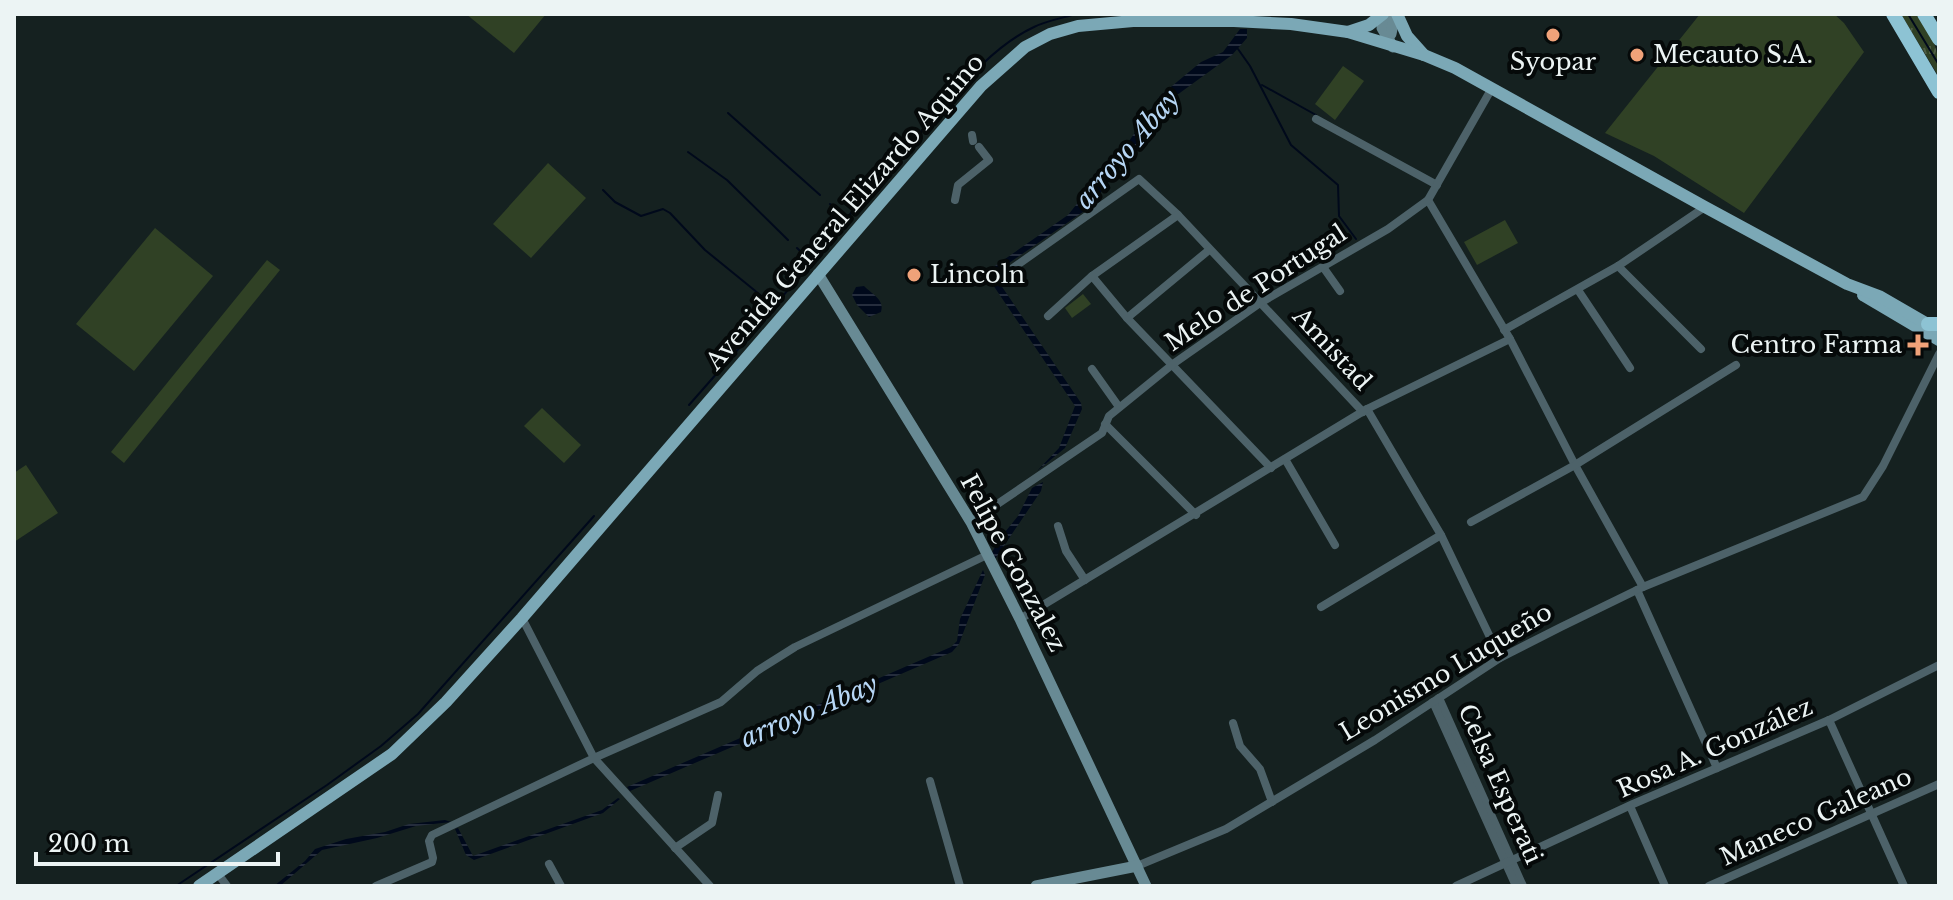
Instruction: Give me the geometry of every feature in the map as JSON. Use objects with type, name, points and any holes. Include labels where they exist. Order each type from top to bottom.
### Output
[{"type":"highway","points":[[1893,14],[1939,92]]},
{"type":"main road","points":[[1348,32],[1369,25],[1384,14]]},
{"type":"main road","points":[[1396,14],[1407,36],[1424,55]]},
{"type":"main road","name":"Avenida General Elizardo Aquino","points":[[199,886],[392,754],[446,702],[981,86],[1025,47],[1050,34],[1106,22],[1250,21],[1348,32],[1424,55],[1492,88],[1847,284],[1875,304],[1939,340]]},
{"type":"main road","name":"Avenida General Elizardo Aquino","points":[[1847,284],[1879,296],[1935,326]]},
{"type":"street","points":[[1384,14],[1382,28],[1386,43]]},
{"type":"street","points":[[1386,43],[1396,14]]},
{"type":"street","name":"Melo de Portugal","points":[[971,522],[1102,433],[1109,416],[1173,364],[1260,303],[1388,229],[1428,200],[1492,88]]},
{"type":"street","points":[[1316,119],[1437,185]]},
{"type":"street","points":[[955,200],[958,185],[980,168],[978,144]]},
{"type":"street","name":"Amistad","points":[[1003,275],[1137,179],[1178,215],[1365,410],[1441,535],[1500,658]]},
{"type":"street","points":[[1428,200],[1510,339],[1640,589],[1717,768]]},
{"type":"street","points":[[1504,330],[1618,266],[1705,207]]},
{"type":"street","points":[[1048,316],[1092,276],[1178,215]]},
{"type":"street","points":[[1127,318],[1209,250]]},
{"type":"street","points":[[1618,266],[1701,349]]},
{"type":"street","points":[[1323,267],[1340,291]]},
{"type":"street","name":"Felipe Gonzalez","points":[[818,274],[971,522],[1146,886]]},
{"type":"street","points":[[1092,276],[1127,318],[1271,468]]},
{"type":"street","points":[[1578,290],[1630,368]]},
{"type":"street","points":[[1020,619],[1365,410],[1510,339]]},
{"type":"street","name":"Leonismo Luqueño","points":[[1036,886],[1137,866],[1226,829],[1500,658],[1640,589],[1863,497],[1883,466],[1939,354]]},
{"type":"street","points":[[1471,522],[1575,465],[1736,365]]},
{"type":"street","points":[[1092,369],[1119,407]]},
{"type":"street","points":[[1105,424],[1196,515]]},
{"type":"street","points":[[1285,459],[1335,545]]},
{"type":"street","points":[[1058,526],[1066,551],[1085,580]]},
{"type":"street","points":[[1321,607],[1441,535]]},
{"type":"street","points":[[376,886],[432,862],[429,841],[432,835],[721,702],[757,671],[795,647],[987,555]]},
{"type":"street","points":[[522,618],[594,758],[710,886]]},
{"type":"street","name":"Rosa A. González","points":[[1456,886],[1829,720],[1939,665]]},
{"type":"street","name":"Celsa Esperati","points":[[1436,700],[1509,863],[1516,886]]},
{"type":"street","points":[[1829,720],[1904,886]]},
{"type":"street","points":[[1233,723],[1238,743],[1260,769],[1272,802]]},
{"type":"street","points":[[930,781],[960,886]]},
{"type":"street","name":"Maneco Galeano","points":[[1709,886],[1939,784]]},
{"type":"street","points":[[675,848],[712,823],[718,795]]},
{"type":"street","points":[[1630,806],[1665,886]]},
{"type":"street","name":"Celsa Esperati","points":[[1509,863],[1523,886]]},
{"type":"street","points":[[549,864],[561,886]]},
{"type":"street","points":[[218,874],[227,886]]},
{"type":"green space","points":[[466,14],[546,14],[514,53]]},
{"type":"green space","points":[[1700,14],[1834,14],[1864,52],[1744,213],[1654,156],[1605,133]]},
{"type":"green space","points":[[1901,14],[1916,14],[1927,30],[1936,50],[1939,77]]},
{"type":"green space","points":[[1343,66],[1364,81],[1335,120],[1315,104]]},
{"type":"green space","points":[[548,163],[586,198],[531,258],[493,224]]},
{"type":"green space","points":[[1505,220],[1518,243],[1477,265],[1464,242]]},
{"type":"green space","points":[[155,228],[213,276],[134,371],[76,324]]},
{"type":"green space","points":[[267,260],[280,270],[124,463],[111,452]]},
{"type":"green space","points":[[1083,294],[1091,304],[1072,318],[1065,308]]},
{"type":"green space","points":[[542,408],[581,445],[564,463],[524,426]]},
{"type":"green space","points":[[26,465],[58,513],[14,542],[14,473]]},
{"type":"water","points":[[1240,29],[1247,29],[1247,38],[1232,55],[1166,103],[1134,149],[1127,144],[1160,96],[1201,62],[1223,52]]},
{"type":"water","points":[[1121,149],[1128,156],[1090,207],[999,270],[996,278],[1081,403],[1082,409],[1065,448],[1037,471],[1059,448],[1075,406],[993,285],[990,273],[995,266],[1068,215]]},
{"type":"water","points":[[864,286],[877,298],[882,308],[881,312],[869,317],[852,295],[856,287]]},
{"type":"water","points":[[1043,482],[1041,491],[995,559],[991,554],[1001,537],[1018,516],[1032,488]]},
{"type":"water","name":"arroyo Abay","points":[[983,570],[985,575],[959,644],[952,652],[630,791],[627,787],[951,647],[957,641],[960,619]]},
{"type":"water","points":[[618,798],[603,813],[474,860],[466,855],[455,829],[458,828],[473,856],[602,810]]},
{"type":"water","points":[[451,822],[416,826],[322,850],[280,886],[274,886],[315,849],[409,824]]},
{"type":"waterway","points":[[894,160],[995,53],[1034,27],[1076,14]]},
{"type":"waterway","points":[[1908,14],[1939,65]]},
{"type":"waterway","points":[[1238,49],[1291,145],[1338,185],[1339,216],[1356,239]]},
{"type":"waterway","points":[[1262,85],[1316,115]]},
{"type":"waterway","points":[[728,113],[820,195]]},
{"type":"waterway","points":[[688,152],[727,180],[788,240]]},
{"type":"waterway","points":[[689,405],[875,184]]},
{"type":"waterway","points":[[603,190],[615,202],[641,216],[663,209],[670,213],[705,250],[775,307]]},
{"type":"waterway","points":[[830,204],[844,217]]},
{"type":"waterway","points":[[797,248],[811,261]]},
{"type":"waterway","points":[[176,886],[327,785],[381,746],[418,714],[594,516]]},
{"type":"place","name":"Syopar","points":[[1553,35]]},
{"type":"place","name":"Mecauto S.A.","points":[[1637,55]]},
{"type":"place","name":"Lincoln","points":[[914,275]]},
{"type":"place","name":"Centro Farma","points":[[1918,345]]}]
